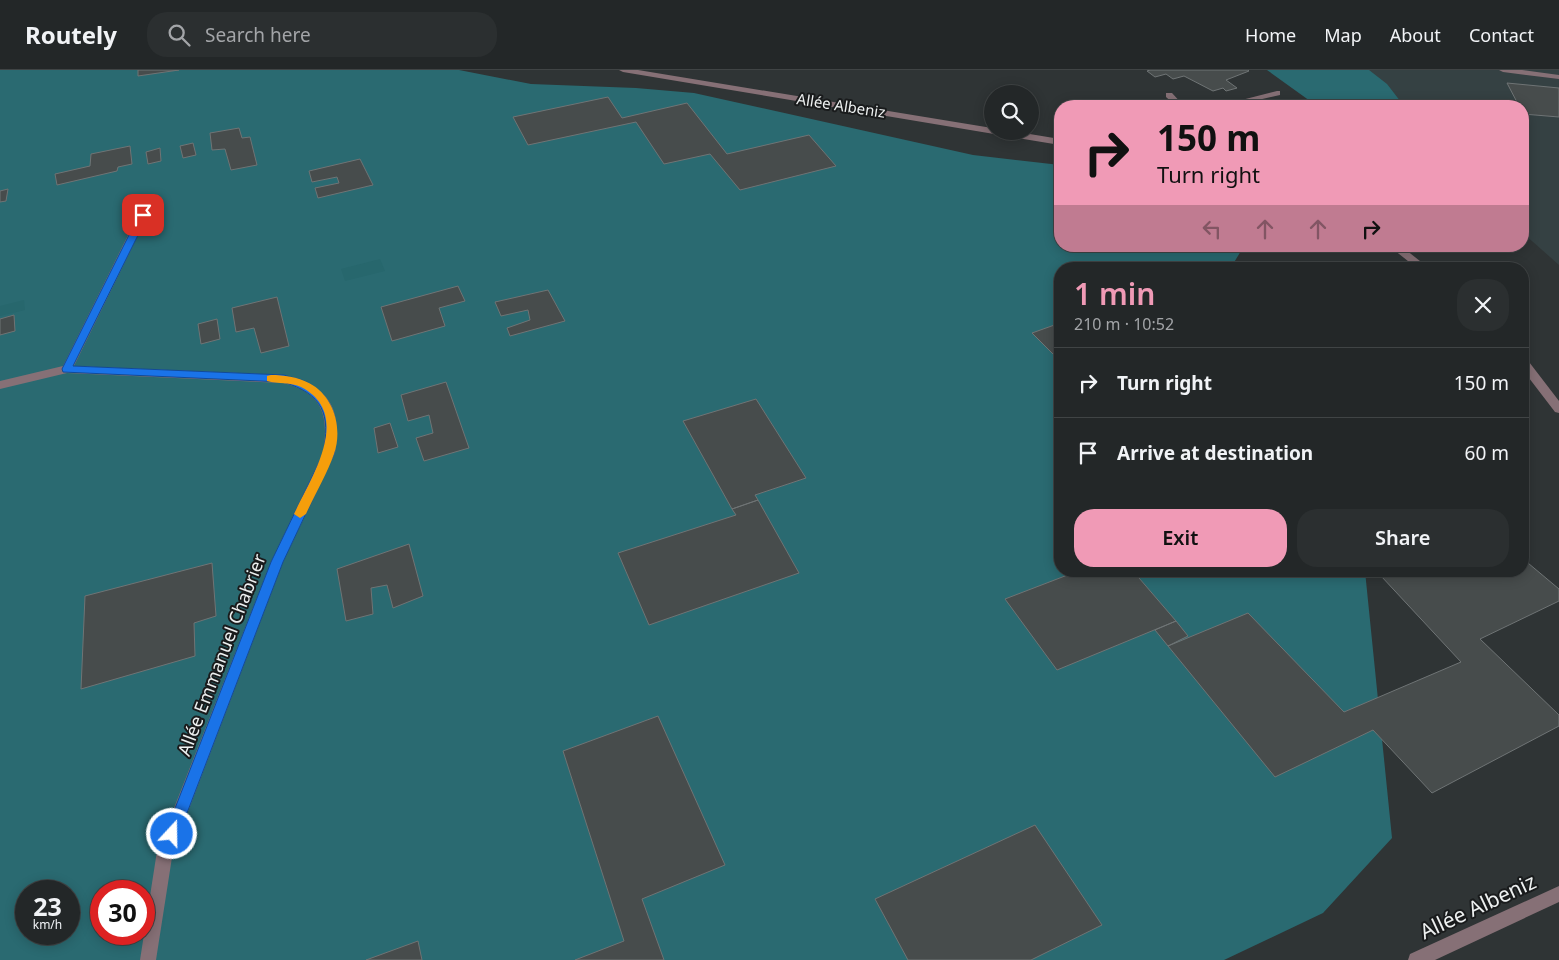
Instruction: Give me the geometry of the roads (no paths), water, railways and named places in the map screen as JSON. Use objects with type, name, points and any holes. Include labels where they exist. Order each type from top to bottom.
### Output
[{"type":"street","name":"Allée Albeniz","points":[[623,70],[1054,141]]},
{"type":"street","points":[[1503,70],[1559,77]]},
{"type":"street","points":[[1247,100],[1277,93]]},
{"type":"street","points":[[1169,94],[1174,100]]},
{"type":"street","points":[[67,369],[143,215]]},
{"type":"street","points":[[1402,252],[1416,262]]},
{"type":"street","name":"Allée Emmanuel Chabrier","points":[[0,385],[67,369],[284,379],[305,385],[321,398],[331,417],[332,434],[329,454],[277,562],[165,851],[148,960]]},
{"type":"street","points":[[1529,370],[1559,409]]},
{"type":"street","name":"Allée Albeniz","points":[[1416,960],[1559,894]]}]
